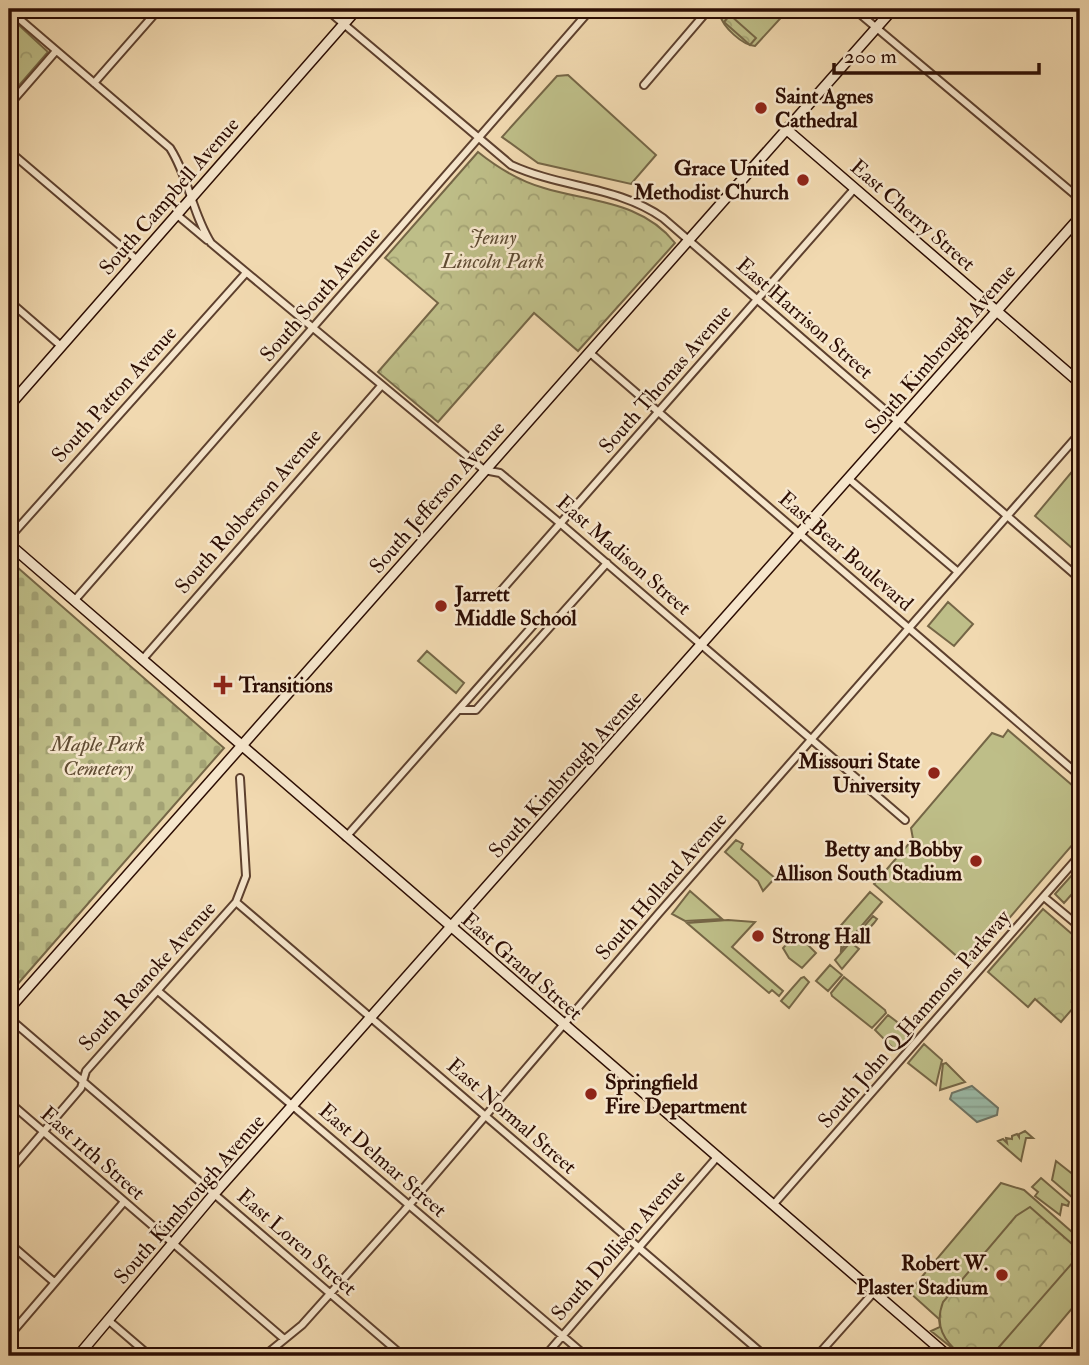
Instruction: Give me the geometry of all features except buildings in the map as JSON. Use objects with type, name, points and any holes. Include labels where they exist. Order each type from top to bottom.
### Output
[{"type":"main road","name":"South Campbell Avenue","points":[[9,406],[357,9]]},
{"type":"main road","name":"South Jefferson Avenue","points":[[9,1009],[892,9]]},
{"type":"main road","name":"East Cherry Street","points":[[786,129],[1080,383]]},
{"type":"main road","name":"South Kimbrough Avenue","points":[[78,1356],[214,1194],[294,1107],[1080,217]]},
{"type":"main road","name":"East Grand Street","points":[[9,544],[948,1356]]},
{"type":"street","points":[[18,18],[25,9]]},
{"type":"street","points":[[94,83],[159,9]]},
{"type":"street","name":"East Harrison Street","points":[[326,9],[511,165],[539,178],[641,202],[689,240],[1080,579]]},
{"type":"street","name":"South South Avenue","points":[[74,601],[591,9]]},
{"type":"street","points":[[644,85],[709,9]]},
{"type":"street","points":[[854,9],[1080,199]]},
{"type":"street","points":[[9,10],[170,148],[182,166],[202,229],[211,243]]},
{"type":"street","points":[[9,105],[56,51]]},
{"type":"street","points":[[9,150],[136,259]]},
{"type":"street","name":"South Thomas Avenue","points":[[500,592],[855,188]]},
{"type":"street","name":"East Madison Street","points":[[176,214],[484,470],[500,473],[905,820]]},
{"type":"street","name":"South Patton Avenue","points":[[9,538],[245,274]]},
{"type":"street","points":[[9,300],[61,346]]},
{"type":"street","name":"East Bear Boulevard","points":[[589,352],[1080,776]]},
{"type":"street","name":"South Robberson Avenue","points":[[142,660],[382,386]]},
{"type":"street","name":"South Holland Avenue","points":[[264,1356],[302,1325],[409,1205],[1080,433]]},
{"type":"street","points":[[849,479],[958,572]]},
{"type":"street","points":[[460,710],[475,710],[607,563]]},
{"type":"street","points":[[346,837],[536,622],[557,621]]},
{"type":"street","name":"South Roanoke Avenue","points":[[9,1172],[81,1088],[86,1071],[236,902],[246,876],[240,778]]},
{"type":"street","name":"South John Q Hammons Parkway","points":[[773,1205],[1080,855]]},
{"type":"street","points":[[1044,897],[1080,927]]},
{"type":"street","name":"East Normal Street","points":[[236,902],[765,1356]]},
{"type":"street","name":"East Delmar Street","points":[[158,991],[586,1356]]},
{"type":"street","name":"East Loren Street","points":[[9,1018],[403,1356]]},
{"type":"street","name":"East 11th Street","points":[[9,1102],[123,1203],[284,1338]]},
{"type":"street","name":"South Dollison Avenue","points":[[545,1356],[718,1156]]},
{"type":"street","points":[[9,1336],[123,1203]]},
{"type":"street","points":[[9,1243],[54,1282]]},
{"type":"street","points":[[817,1356],[874,1292]]},
{"type":"street","points":[[108,1320],[150,1356]]},
{"type":"green space","points":[[723,9],[789,9],[755,46],[739,39],[729,30],[720,15]]},
{"type":"green space","points":[[730,15],[756,38],[750,45],[724,22]]},
{"type":"green space","points":[[9,16],[48,52],[9,97]]},
{"type":"green space","points":[[568,75],[656,155],[631,184],[538,163],[502,137],[557,76]]},
{"type":"green space","name":"Jenny Lincoln Park","points":[[478,152],[526,182],[631,211],[662,229],[675,243],[578,351],[534,313],[438,422],[378,372],[438,303],[385,258]]},
{"type":"green space","points":[[1080,462],[1080,555],[1035,516]]},
{"type":"green space","name":"Maple Park Cemetery","points":[[9,560],[224,748],[9,994]]},
{"type":"green space","points":[[948,602],[973,624],[954,646],[928,626]]},
{"type":"green space","points":[[427,651],[464,683],[456,693],[418,661]]},
{"type":"green space","name":"Betty and Bobby Allison South Stadium","points":[[1008,730],[1080,792],[1080,836],[968,966],[874,884],[913,839],[911,828],[992,733],[1003,737]]},
{"type":"green space","points":[[736,840],[743,844],[741,849],[775,878],[763,891],[758,881],[725,852]]},
{"type":"green space","points":[[1080,866],[1080,885],[1064,903],[1055,894]]},
{"type":"green space","points":[[690,891],[722,919],[685,921],[672,914]]},
{"type":"green space","points":[[870,892],[882,902],[841,950],[842,939],[836,931]]},
{"type":"green space","points":[[1043,909],[1080,941],[1080,1000],[1061,1022],[1035,999],[1028,1007],[988,972]]},
{"type":"green space","points":[[873,916],[877,919],[854,945],[859,949],[842,969],[835,960]]},
{"type":"green space","points":[[728,920],[755,922],[732,947],[783,991],[779,996],[772,990],[769,993],[687,923]]},
{"type":"green space","points":[[793,937],[804,941],[816,953],[802,968],[789,958],[783,948]]},
{"type":"green space","points":[[830,965],[842,975],[828,991],[816,981]]},
{"type":"green space","points":[[804,977],[809,982],[789,1008],[781,1001]]},
{"type":"green space","points":[[844,977],[885,1010],[886,1013],[872,1028],[832,996],[831,993]]},
{"type":"green space","points":[[888,1015],[909,1031],[910,1036],[899,1049],[894,1049],[875,1030]]},
{"type":"green space","points":[[924,1044],[942,1060],[936,1085],[908,1063]]},
{"type":"green space","points":[[946,1063],[965,1082],[940,1090],[943,1064]]},
{"type":"green space","points":[[1025,1131],[1033,1138],[1026,1138],[1021,1161],[998,1141],[1003,1139],[1007,1143],[1006,1138],[1012,1139],[1012,1136],[1017,1134],[1019,1137],[1019,1134]]},
{"type":"green space","points":[[1056,1161],[1080,1180],[1080,1204],[1052,1180]]},
{"type":"green space","points":[[1041,1178],[1069,1202],[1068,1206],[1062,1204],[1060,1215],[1035,1196],[1038,1192],[1032,1187]]},
{"type":"green space","name":"Robert W. Plaster Stadium","points":[[1001,1183],[1024,1190],[1080,1239],[1080,1299],[1032,1356],[962,1356],[931,1331],[940,1327],[939,1319],[909,1292]]},
{"type":"green space","points":[[1030,1207],[1080,1251],[1080,1265],[1074,1261],[999,1347],[1009,1356],[962,1356],[950,1345],[942,1332],[940,1311],[943,1302],[1016,1216]]},
{"type":"shaded area","points":[[972,1086],[998,1108],[997,1115],[977,1122],[950,1099],[952,1093]]},
{"type":"place","name":"Saint Agnes Cathedral","points":[[761,108]]},
{"type":"place","name":"Grace United Methodist Church","points":[[803,180]]},
{"type":"place","name":"Jarrett Middle School","points":[[441,606]]},
{"type":"place","name":"Transitions","points":[[223,685]]},
{"type":"place","name":"Missouri State University","points":[[934,773]]},
{"type":"place","name":"Betty and Bobby Allison South Stadium","points":[[976,861]]},
{"type":"place","name":"Strong Hall","points":[[758,936]]},
{"type":"place","name":"Springfield Fire Department","points":[[591,1094]]},
{"type":"place","name":"Robert W. Plaster Stadium","points":[[1002,1275]]}]
